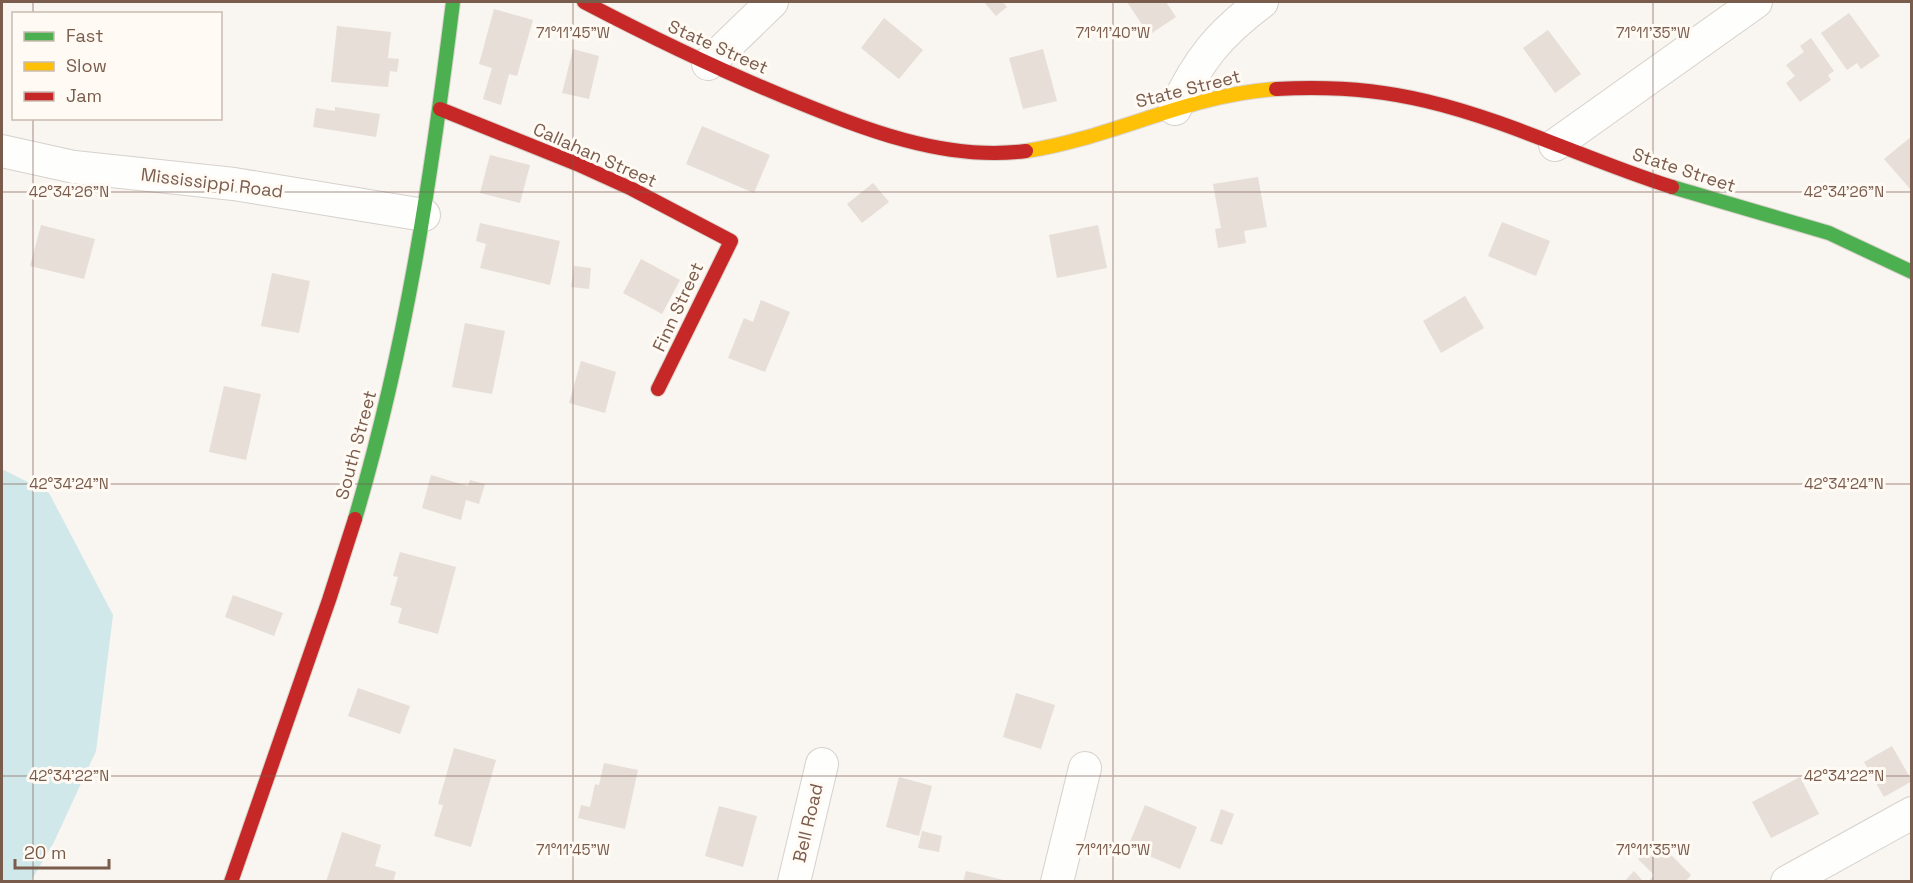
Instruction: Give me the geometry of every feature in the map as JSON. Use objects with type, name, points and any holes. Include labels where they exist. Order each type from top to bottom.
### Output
[{"type":"street","name":"South Street","points":[[231,882],[344,557],[357,515],[405,325],[440,109],[453,2]]},
{"type":"street","name":"State Street","points":[[584,2],[708,64],[843,120],[934,147],[977,153],[1016,153],[1054,146],[1219,96],[1308,87],[1400,95],[1444,105],[1659,182],[1828,233],[1866,249],[1911,273]]},
{"type":"street","points":[[708,64],[772,2]]},
{"type":"street","points":[[1175,109],[1189,78],[1204,56],[1221,36],[1262,2]]},
{"type":"street","points":[[1555,145],[1756,2]]},
{"type":"street","name":"Callahan Street","points":[[440,109],[577,164],[632,189],[731,241]]},
{"type":"street","name":"Mississippi Road","points":[[2,151],[74,167],[234,184],[424,215]]},
{"type":"street","name":"Finn Street","points":[[658,389],[681,347],[708,284],[731,241]]},
{"type":"street","name":"Bell Road","points":[[794,882],[822,764]]},
{"type":"street","points":[[1057,882],[1085,768]]},
{"type":"street","points":[[1787,882],[1911,813]]},
{"type":"water","points":[[2,469],[49,493],[113,615],[96,751],[54,842],[31,881],[2,881]]},
{"type":"building","points":[[984,2],[1003,2],[1007,7],[996,16]]},
{"type":"building","points":[[1127,2],[1166,2],[1176,17],[1149,35]]},
{"type":"building","points":[[494,9],[533,20],[517,76],[509,74],[501,105],[483,99],[492,68],[479,64]]},
{"type":"building","points":[[1849,13],[1880,56],[1861,69],[1857,63],[1847,70],[1821,33]]},
{"type":"building","points":[[884,18],[923,50],[899,79],[861,48]]},
{"type":"building","points":[[337,26],[391,32],[388,58],[399,59],[397,72],[390,71],[388,87],[331,82]]},
{"type":"building","points":[[1548,30],[1581,74],[1555,93],[1523,48]]},
{"type":"building","points":[[1811,38],[1834,71],[1828,75],[1831,80],[1800,102],[1786,83],[1795,76],[1786,65],[1804,52],[1800,46]]},
{"type":"building","points":[[573,49],[599,56],[589,99],[562,93]]},
{"type":"building","points":[[1043,49],[1057,101],[1023,109],[1009,58]]},
{"type":"building","points":[[335,107],[380,114],[376,137],[313,127],[316,108],[335,111]]},
{"type":"building","points":[[702,126],[770,155],[754,193],[686,164]]},
{"type":"building","points":[[1912,136],[1912,191],[1884,159]]},
{"type":"building","points":[[490,155],[530,165],[520,203],[480,193]]},
{"type":"building","points":[[1258,177],[1267,227],[1244,231],[1246,243],[1218,248],[1215,229],[1221,228],[1213,184]]},
{"type":"building","points":[[873,183],[889,202],[862,223],[847,204]]},
{"type":"building","points":[[1502,222],[1550,241],[1536,276],[1488,256]]},
{"type":"building","points":[[480,223],[560,241],[550,285],[480,268],[486,244],[476,241]]},
{"type":"building","points":[[41,225],[95,239],[84,279],[30,266]]},
{"type":"building","points":[[1098,225],[1107,268],[1057,278],[1049,235]]},
{"type":"building","points":[[641,259],[680,280],[662,314],[623,293]]},
{"type":"building","points":[[574,266],[591,268],[589,289],[571,287]]},
{"type":"building","points":[[272,273],[310,281],[299,333],[261,326]]},
{"type":"building","points":[[1465,296],[1484,328],[1441,353],[1423,321]]},
{"type":"building","points":[[761,300],[790,312],[765,372],[728,358],[744,318],[753,322]]},
{"type":"building","points":[[465,323],[505,331],[492,394],[452,387]]},
{"type":"building","points":[[581,361],[616,372],[605,413],[569,403]]},
{"type":"building","points":[[224,386],[261,394],[246,460],[209,452]]},
{"type":"building","points":[[431,475],[468,486],[470,480],[485,484],[479,504],[466,500],[461,520],[422,508]]},
{"type":"building","points":[[400,552],[456,567],[438,634],[398,623],[402,608],[390,605],[398,577],[393,576]]},
{"type":"building","points":[[233,595],[283,613],[274,636],[225,617]]},
{"type":"building","points":[[358,688],[410,706],[400,734],[348,716]]},
{"type":"building","points":[[1016,693],[1055,705],[1041,749],[1003,737]]},
{"type":"building","points":[[1892,746],[1912,781],[1884,797],[1864,762]]},
{"type":"building","points":[[454,748],[496,760],[471,847],[434,836],[443,805],[438,804]]},
{"type":"building","points":[[604,763],[638,770],[625,829],[578,818],[581,805],[590,807],[595,784],[599,785]]},
{"type":"building","points":[[899,777],[932,786],[919,836],[886,827]]},
{"type":"building","points":[[1800,777],[1819,814],[1771,838],[1752,802]]},
{"type":"building","points":[[1145,805],[1197,827],[1180,869],[1128,847]]},
{"type":"building","points":[[719,806],[757,816],[743,867],[705,856]]},
{"type":"building","points":[[1221,809],[1234,814],[1222,845],[1210,841]]},
{"type":"building","points":[[922,831],[942,836],[939,852],[918,848]]},
{"type":"building","points":[[342,832],[381,845],[375,866],[396,872],[393,882],[326,882]]},
{"type":"building","points":[[1657,841],[1691,875],[1685,882],[1648,882],[1654,875],[1638,859]]},
{"type":"building","points":[[966,871],[1008,881],[1008,882],[963,882]]},
{"type":"building","points":[[1634,871],[1644,882],[1624,882]]},
{"type":"traffic: fast","points":[[355,519],[373,455],[403,327],[436,134],[453,2]]},
{"type":"traffic: fast","points":[[1672,187],[1829,233],[1912,272]]},
{"type":"traffic: slow","points":[[1026,151],[1089,137],[1211,99],[1276,89]]},
{"type":"traffic: jam","points":[[584,2],[732,74],[871,130],[932,147],[995,153],[1026,151]]},
{"type":"traffic: jam","points":[[1276,89],[1351,89],[1426,101],[1489,119],[1672,187]]},
{"type":"traffic: jam","points":[[440,109],[577,164],[632,189],[731,241],[658,389]]},
{"type":"traffic: jam","points":[[231,882],[355,519]]}]
